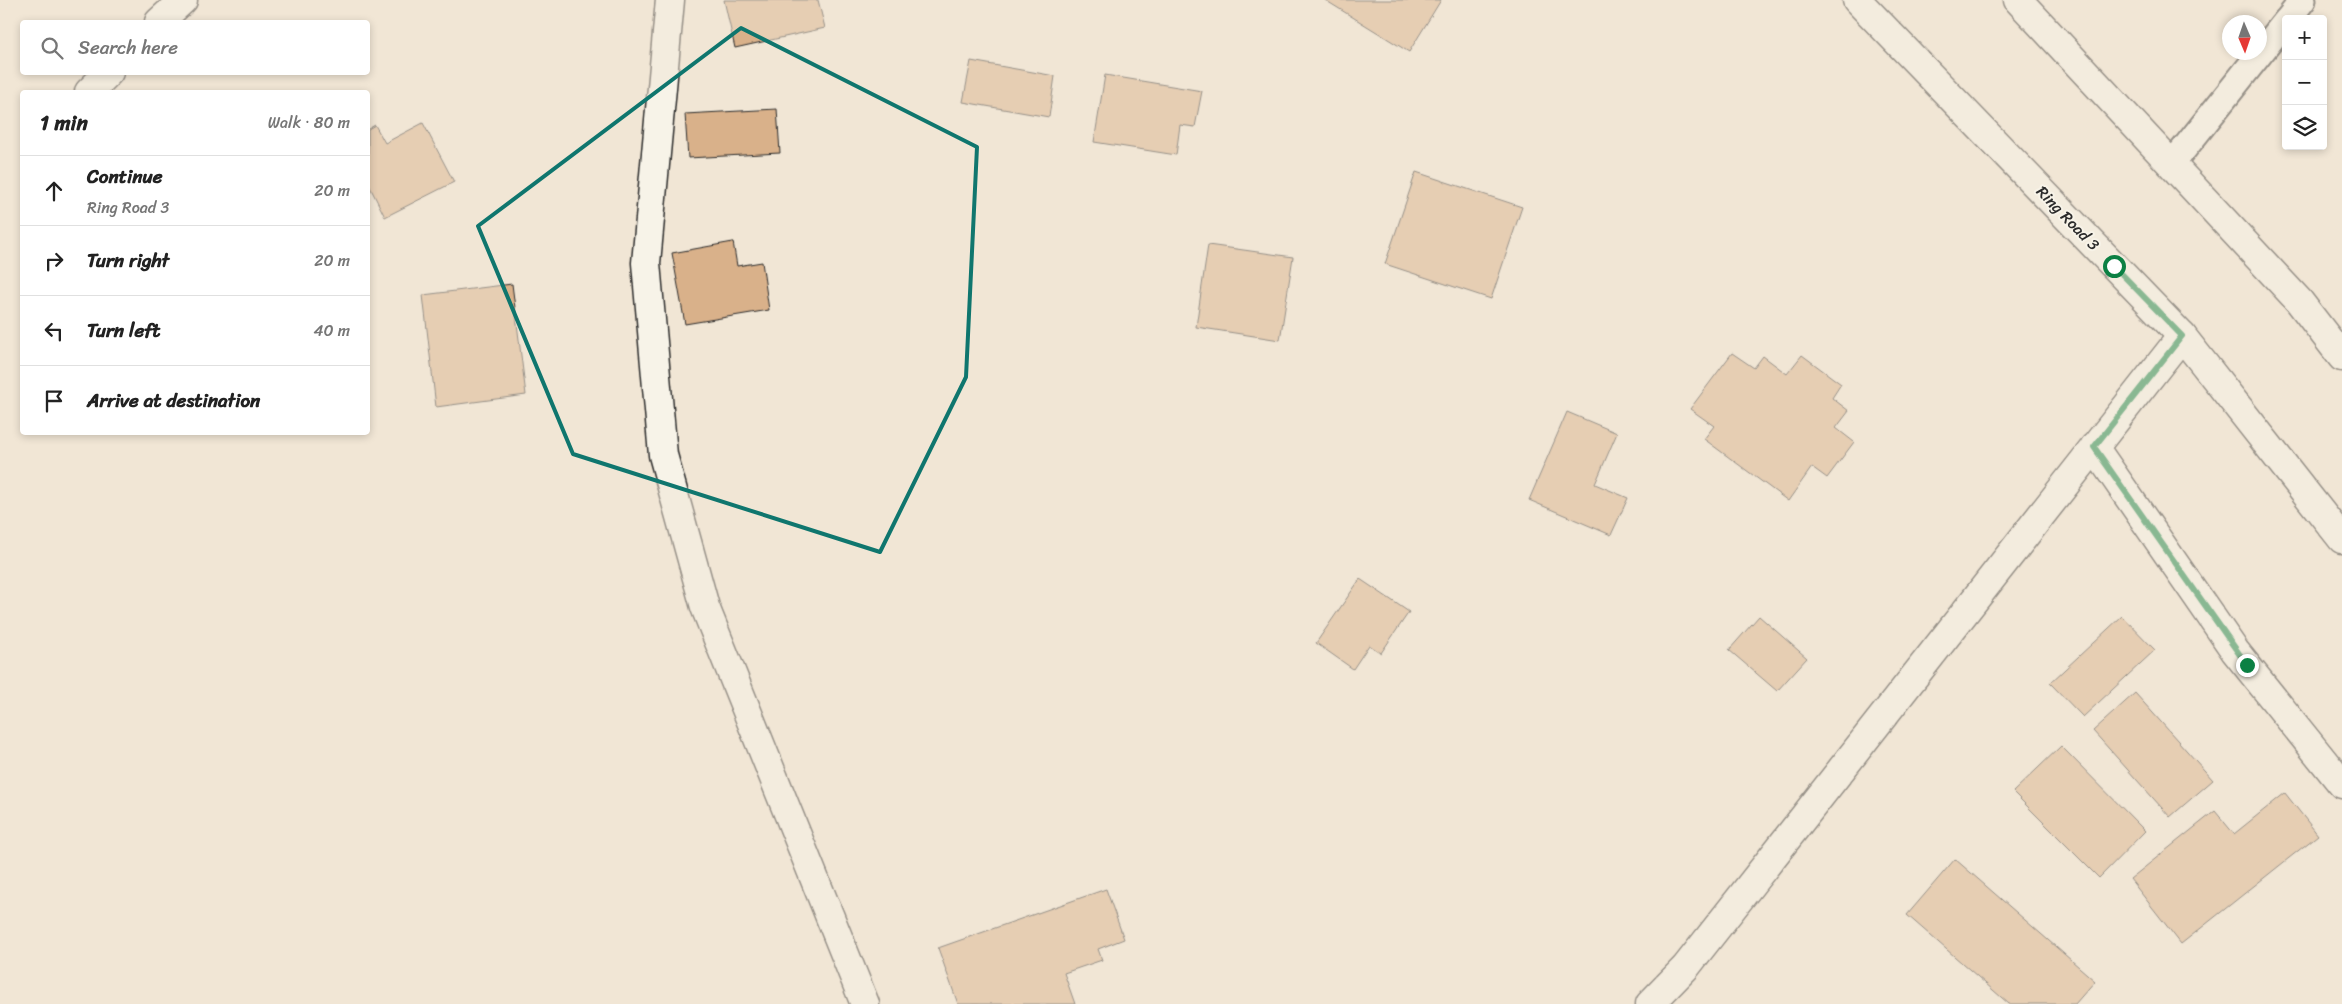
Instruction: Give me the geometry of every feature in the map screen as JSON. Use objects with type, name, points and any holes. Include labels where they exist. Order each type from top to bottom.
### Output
[{"type":"street","points":[[161,20],[183,0]]},
{"type":"street","points":[[670,0],[646,263],[664,455],[705,607],[865,1004]]},
{"type":"street","name":"Ring Road 3","points":[[1857,0],[2182,336],[2342,540]]},
{"type":"street","points":[[2018,0],[2299,301],[2342,357]]},
{"type":"street","points":[[91,90],[105,75]]},
{"type":"street","points":[[1650,1004],[1686,967],[2182,336]]},
{"type":"street","points":[[2094,447],[2235,650],[2342,784]]},
{"type":"lane","points":[[2291,15],[2303,0]]},
{"type":"lane","points":[[2172,164],[2282,26]]},
{"type":"highlighted area","points":[[741,28],[977,147],[966,377],[880,552],[573,454],[478,226]]},
{"type":"building","points":[[724,0],[818,0],[825,28],[735,48]]},
{"type":"building","points":[[1325,0],[1441,0],[1409,52]]},
{"type":"building","points":[[971,61],[1055,76],[1049,117],[963,102]]},
{"type":"building","points":[[1105,75],[1202,91],[1195,127],[1180,125],[1176,155],[1094,142]]},
{"type":"building","points":[[777,109],[780,153],[688,158],[685,114]]},
{"type":"building","points":[[423,123],[454,182],[385,217],[370,187],[370,128],[375,125],[385,143]]},
{"type":"building","points":[[1416,172],[1522,207],[1491,299],[1385,264]]},
{"type":"building","points":[[733,242],[737,266],[762,262],[769,310],[685,324],[672,253]]},
{"type":"building","points":[[1208,245],[1293,257],[1280,340],[1196,327]]},
{"type":"building","points":[[512,284],[526,395],[436,407],[423,295]]},
{"type":"building","points":[[1732,353],[1754,368],[1763,356],[1787,374],[1802,355],[1841,384],[1832,398],[1849,411],[1836,428],[1854,442],[1827,478],[1812,467],[1788,501],[1704,439],[1714,426],[1690,409]]},
{"type":"building","points":[[1567,412],[1617,433],[1595,484],[1628,498],[1611,535],[1529,500]]},
{"type":"building","points":[[1360,579],[1409,612],[1381,653],[1369,645],[1353,669],[1316,643]]},
{"type":"building","points":[[1759,616],[1807,658],[1777,691],[1729,650]]},
{"type":"building","points":[[2122,616],[2155,650],[2083,717],[2050,683]]},
{"type":"building","points":[[2135,693],[2213,780],[2170,817],[2093,731]]},
{"type":"building","points":[[2061,746],[2145,831],[2099,878],[2013,792]]},
{"type":"building","points":[[2285,793],[2318,835],[2181,944],[2130,879],[2215,811],[2234,834]]},
{"type":"building","points":[[1955,859],[2095,981],[2075,1004],[2009,1004],[1907,915]]},
{"type":"building","points":[[1106,889],[1124,939],[1098,949],[1102,960],[1064,973],[1075,1004],[958,1004],[938,948]]},
{"type":"route","points":[[2114,266],[2182,336],[2094,447],[2247,665]]}]
